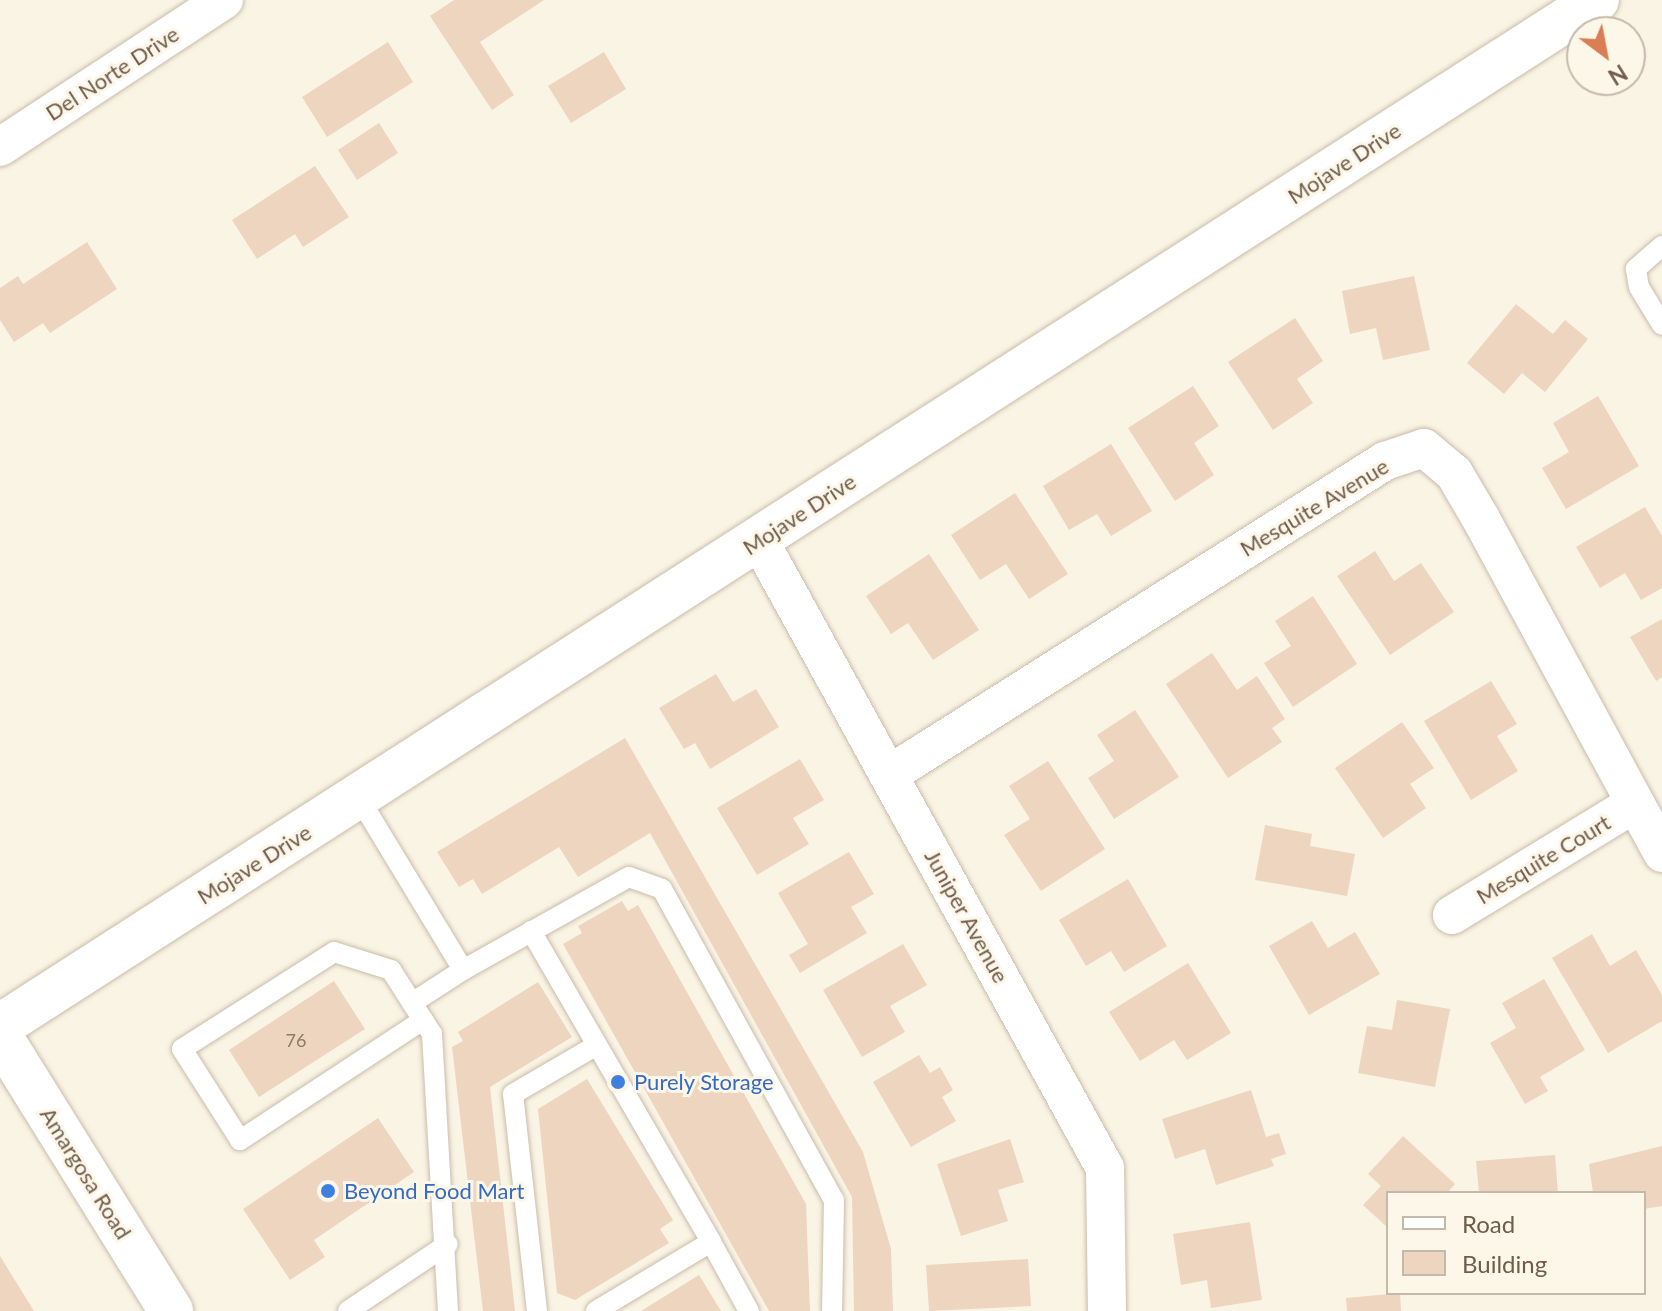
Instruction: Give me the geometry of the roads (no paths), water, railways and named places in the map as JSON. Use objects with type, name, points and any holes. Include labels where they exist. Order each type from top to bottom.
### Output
[{"type":"main road","name":"Mojave Drive","points":[[0,1026],[1597,0]]},
{"type":"main road","name":"Amargosa Road","points":[[0,1036],[171,1311]]},
{"type":"street","name":"Del Norte Drive","points":[[0,147],[224,0]]},
{"type":"street","name":"Mesquite Avenue","points":[[890,774],[1373,468],[1424,448],[1454,473],[1662,853]]},
{"type":"street","name":"Juniper Avenue","points":[[759,540],[1105,1168],[1107,1311]]},
{"type":"street","name":"Mesquite Court","points":[[1452,915],[1634,804]]},
{"type":"lane","points":[[1662,246],[1636,269],[1639,287],[1662,325]]},
{"type":"lane","points":[[359,798],[463,970]]},
{"type":"lane","points":[[448,1311],[448,1244],[432,1034],[418,1012],[391,970],[334,952],[182,1049],[240,1140],[418,1012],[463,970],[629,877],[662,889],[834,1200],[832,1311]]},
{"type":"lane","points":[[531,931],[749,1311]]},
{"type":"lane","points":[[537,1311],[513,1094],[597,1045]]},
{"type":"lane","points":[[596,1311],[711,1242]]},
{"type":"lane","points":[[348,1311],[448,1244]]},
{"type":"place","name":"Purely Storage","points":[[618,1082]]},
{"type":"place","name":"Beyond Food Mart","points":[[328,1191]]}]
